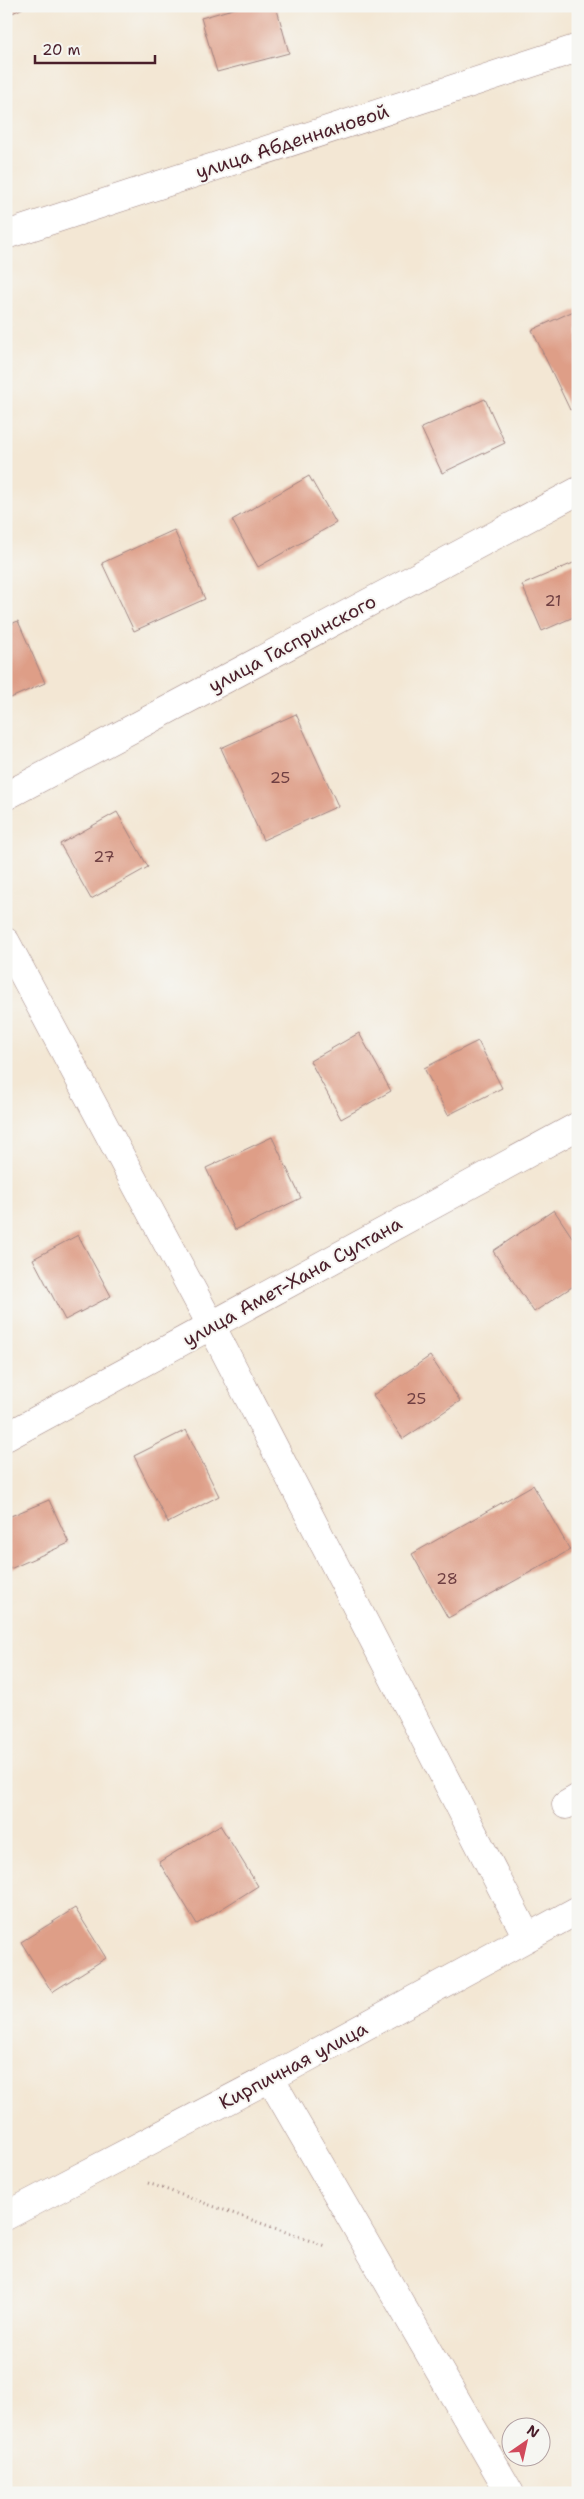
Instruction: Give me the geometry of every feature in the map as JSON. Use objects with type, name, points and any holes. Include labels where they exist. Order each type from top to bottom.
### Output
[{"type":"street","name":"улица Абденнановой","points":[[6,235],[578,48]]},
{"type":"street","name":"улица Гаспринского","points":[[6,796],[578,491]]},
{"type":"street","points":[[6,942],[211,1325],[527,1937]]},
{"type":"street","name":"улица Амет-Хана Султана","points":[[6,1437],[578,1126]]},
{"type":"street","name":"Кирпичная улица","points":[[6,2216],[270,2078],[578,1910]]},
{"type":"street","points":[[270,2078],[510,2493]]},
{"type":"path","points":[[101,2166],[378,2265]]},
{"type":"building","points":[[6,6],[22,6],[23,8],[6,16]]},
{"type":"building","points":[[243,6],[276,6],[289,53],[217,72],[201,18]]},
{"type":"building","points":[[578,309],[578,406],[570,410],[532,330]]},
{"type":"building","points":[[485,399],[505,443],[442,473],[421,428]]},
{"type":"building","points":[[309,476],[336,523],[258,567],[232,520]]},
{"type":"building","points":[[174,530],[205,599],[134,631],[102,563]]},
{"type":"building","points":[[578,561],[578,615],[542,631],[522,585]]},
{"type":"building","points":[[18,621],[45,683],[6,700],[6,626]]},
{"type":"building","points":[[296,714],[338,806],[263,840],[221,748]]},
{"type":"building","points":[[117,812],[148,867],[91,899],[60,844]]},
{"type":"building","points":[[359,1033],[391,1091],[341,1119],[310,1061]]},
{"type":"building","points":[[478,1041],[502,1088],[448,1115],[424,1068]]},
{"type":"building","points":[[272,1137],[301,1198],[235,1230],[206,1168]]},
{"type":"building","points":[[554,1210],[578,1246],[578,1283],[534,1312],[493,1251]]},
{"type":"building","points":[[78,1235],[111,1296],[65,1320],[33,1259]]},
{"type":"building","points":[[430,1356],[460,1401],[403,1439],[373,1395]]},
{"type":"building","points":[[186,1430],[219,1496],[168,1523],[134,1456]]},
{"type":"building","points":[[533,1485],[570,1550],[448,1618],[412,1554]]},
{"type":"building","points":[[49,1500],[69,1543],[10,1569],[6,1560],[6,1518]]},
{"type":"building","points":[[220,1825],[258,1886],[197,1924],[159,1862]]},
{"type":"building","points":[[75,1908],[106,1958],[52,1992],[21,1942]]}]
